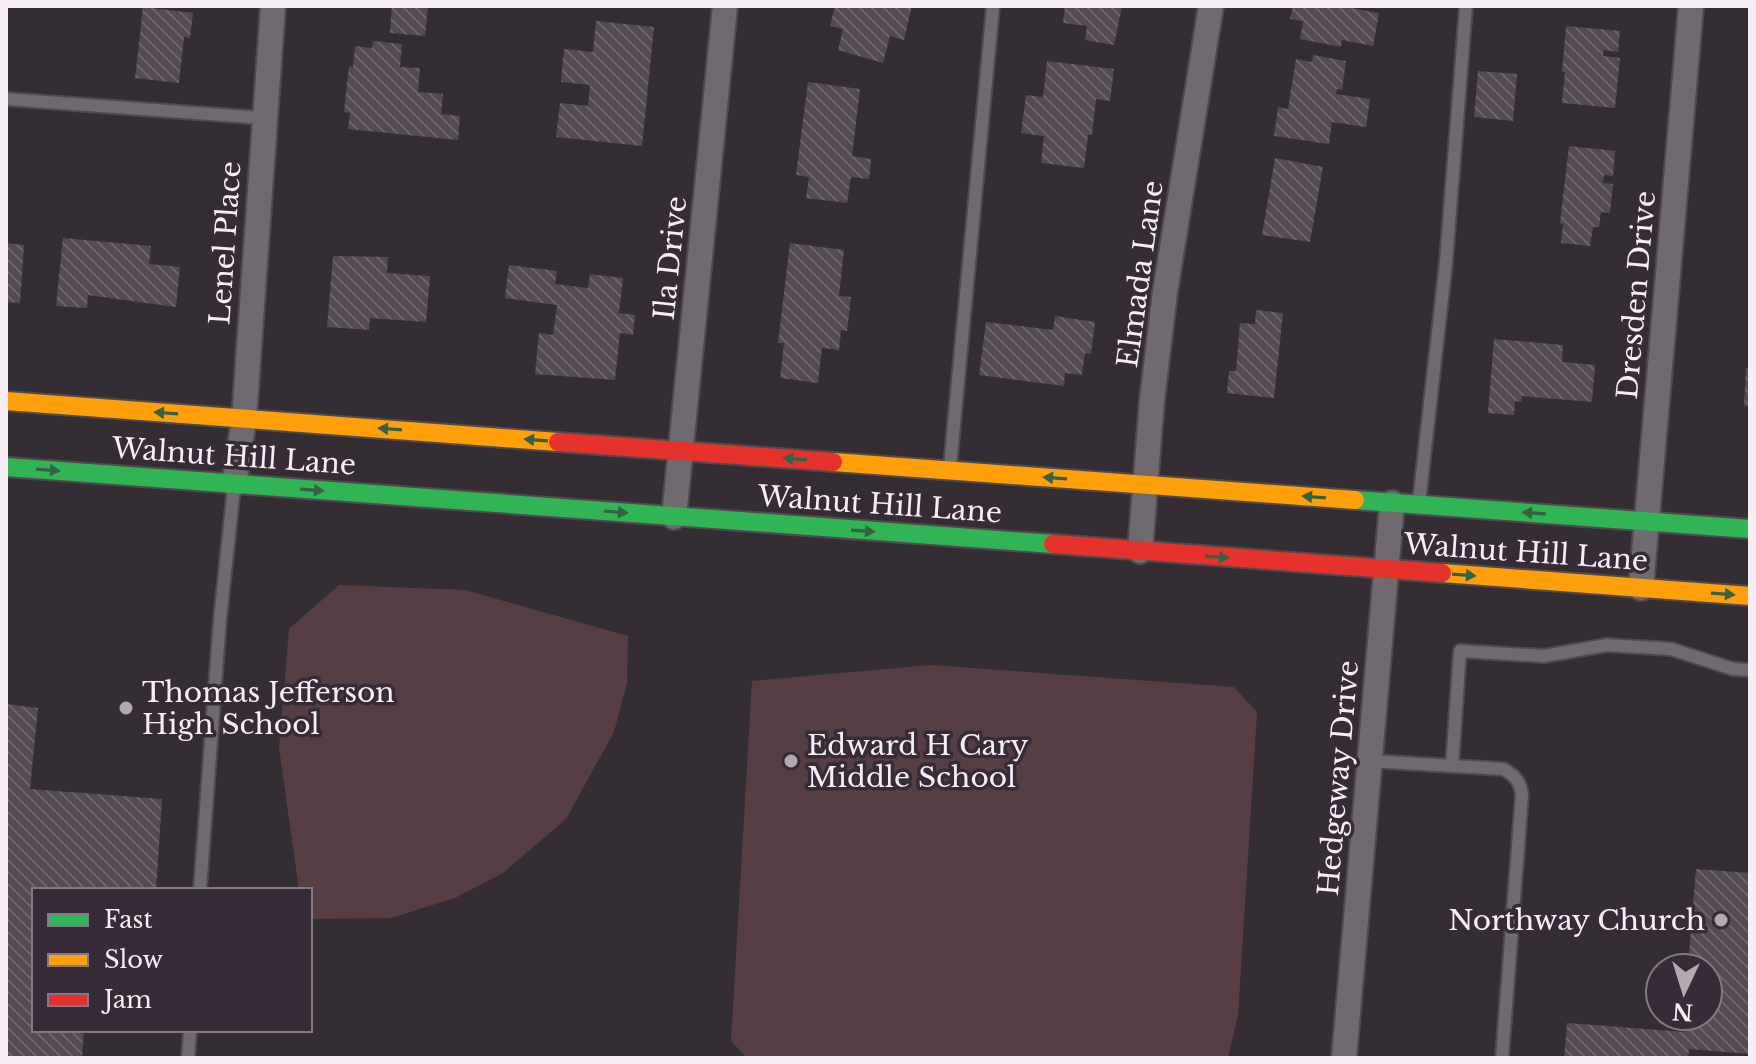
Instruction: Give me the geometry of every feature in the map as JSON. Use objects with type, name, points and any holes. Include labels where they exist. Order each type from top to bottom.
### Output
[{"type":"main road","name":"Walnut Hill Lane","points":[[6,401],[1750,529]]},
{"type":"main road","name":"Walnut Hill Lane","points":[[6,467],[1750,596]]},
{"type":"street","name":"Lenel Place","points":[[234,484],[244,419],[273,6]]},
{"type":"street","name":"Ila Drive","points":[[674,517],[725,6]]},
{"type":"street","name":"Elmada Lane","points":[[1140,551],[1165,292],[1211,6]]},
{"type":"street","name":"Dresden Drive","points":[[1641,588],[1691,6]]},
{"type":"street","name":"Hedgeway Drive","points":[[1344,1058],[1392,503]]},
{"type":"lane","points":[[949,470],[993,6]]},
{"type":"lane","points":[[1419,505],[1446,262],[1466,6]]},
{"type":"lane","points":[[6,99],[264,118]]},
{"type":"lane","points":[[200,888],[220,619],[234,484]]},
{"type":"lane","points":[[1452,766],[1460,651],[1544,656],[1607,645],[1671,649],[1733,669],[1750,670]]},
{"type":"lane","points":[[1370,761],[1503,769],[1517,779],[1522,794],[1502,1058]]},
{"type":"lane","points":[[188,1058],[190,1032]]},
{"type":"shaded area","points":[[339,585],[465,590],[628,636],[627,683],[614,732],[566,819],[503,873],[455,898],[391,918],[312,919],[312,888],[299,888],[279,748],[289,629]]},
{"type":"shaded area","points":[[931,665],[1234,687],[1257,712],[1238,1015],[1228,1058],[747,1058],[731,1041],[752,681]]},
{"type":"building","points":[[392,6],[428,6],[425,36],[390,33]]},
{"type":"building","points":[[835,6],[912,6],[904,40],[890,36],[883,63],[838,50],[843,29],[830,26]]},
{"type":"building","points":[[1065,6],[1122,6],[1114,45],[1085,40],[1087,26],[1063,23]]},
{"type":"building","points":[[1293,6],[1350,6],[1379,13],[1373,46],[1342,40],[1341,47],[1300,39],[1303,21],[1290,19]]},
{"type":"building","points":[[143,7],[193,13],[190,38],[184,37],[179,83],[135,78]]},
{"type":"building","points":[[596,21],[654,27],[642,146],[556,137],[560,103],[588,106],[590,85],[561,82],[564,49],[593,52]]},
{"type":"building","points":[[1566,26],[1620,31],[1618,52],[1604,50],[1603,56],[1620,58],[1615,108],[1562,103]]},
{"type":"building","points":[[373,41],[402,44],[400,67],[420,68],[418,92],[443,94],[441,114],[460,116],[458,140],[348,129],[350,113],[344,112],[349,66],[353,67],[355,46],[372,48]]},
{"type":"building","points":[[1313,55],[1346,61],[1342,90],[1337,89],[1336,94],[1370,99],[1366,127],[1332,122],[1329,144],[1274,136],[1278,107],[1288,109],[1296,59],[1312,62]]},
{"type":"building","points":[[1047,61],[1114,69],[1110,101],[1096,99],[1084,168],[1041,163],[1044,136],[1021,133],[1026,95],[1043,97]]},
{"type":"building","points":[[1478,71],[1517,74],[1513,121],[1474,117]]},
{"type":"building","points":[[808,82],[860,89],[852,156],[871,159],[869,179],[851,177],[847,203],[806,198],[809,177],[796,175]]},
{"type":"building","points":[[1569,146],[1615,151],[1613,176],[1604,175],[1603,183],[1613,184],[1610,213],[1601,212],[1599,227],[1593,227],[1590,246],[1561,243],[1563,224],[1560,223]]},
{"type":"building","points":[[1275,158],[1323,167],[1310,242],[1262,235]]},
{"type":"building","points":[[63,238],[151,246],[149,264],[180,267],[176,307],[88,295],[87,308],[56,306]]},
{"type":"building","points":[[6,243],[24,245],[20,303],[6,302]]},
{"type":"building","points":[[790,243],[844,250],[839,296],[851,297],[847,331],[841,330],[839,350],[822,348],[818,383],[780,378],[784,343],[778,343]]},
{"type":"building","points":[[333,256],[388,257],[387,273],[430,276],[426,322],[370,318],[369,330],[327,327]]},
{"type":"building","points":[[509,265],[557,271],[555,284],[588,288],[590,274],[623,278],[619,313],[635,315],[633,335],[620,333],[615,380],[535,374],[539,333],[553,335],[557,305],[505,298]]},
{"type":"building","points":[[1256,310],[1283,313],[1274,398],[1227,393],[1229,371],[1236,371],[1240,323],[1255,324]]},
{"type":"building","points":[[1055,316],[1095,322],[1091,354],[1085,353],[1082,375],[1065,373],[1064,386],[979,375],[986,322],[1053,330]]},
{"type":"building","points":[[1494,339],[1563,345],[1562,362],[1595,365],[1592,402],[1522,396],[1521,402],[1515,401],[1514,415],[1488,413]]},
{"type":"building","points":[[1746,368],[1750,368],[1750,406],[1744,406]]},
{"type":"building","points":[[6,704],[38,708],[30,789],[162,799],[156,888],[32,888],[32,1032],[84,1032],[82,1058],[6,1058]]},
{"type":"building","name":"Northway Church","points":[[1696,869],[1750,873],[1750,1054],[1689,1049],[1688,1058],[1564,1058],[1567,1023],[1644,1029],[1644,1032],[1724,1032],[1724,952],[1689,952]]},
{"type":"traffic: fast","points":[[6,467],[1053,544]]},
{"type":"traffic: fast","points":[[1355,500],[1750,529]]},
{"type":"traffic: slow","points":[[6,401],[558,442]]},
{"type":"traffic: slow","points":[[833,462],[1355,500]]},
{"type":"traffic: slow","points":[[1442,573],[1750,596]]},
{"type":"traffic: jam","points":[[558,442],[833,462]]},
{"type":"traffic: jam","points":[[1053,544],[1442,573]]},
{"type":"place","name":"Thomas Jefferson High School","points":[[126,708]]},
{"type":"place","name":"Edward H Cary Middle School","points":[[791,761]]},
{"type":"place","name":"Northway Church","points":[[1721,920]]}]
